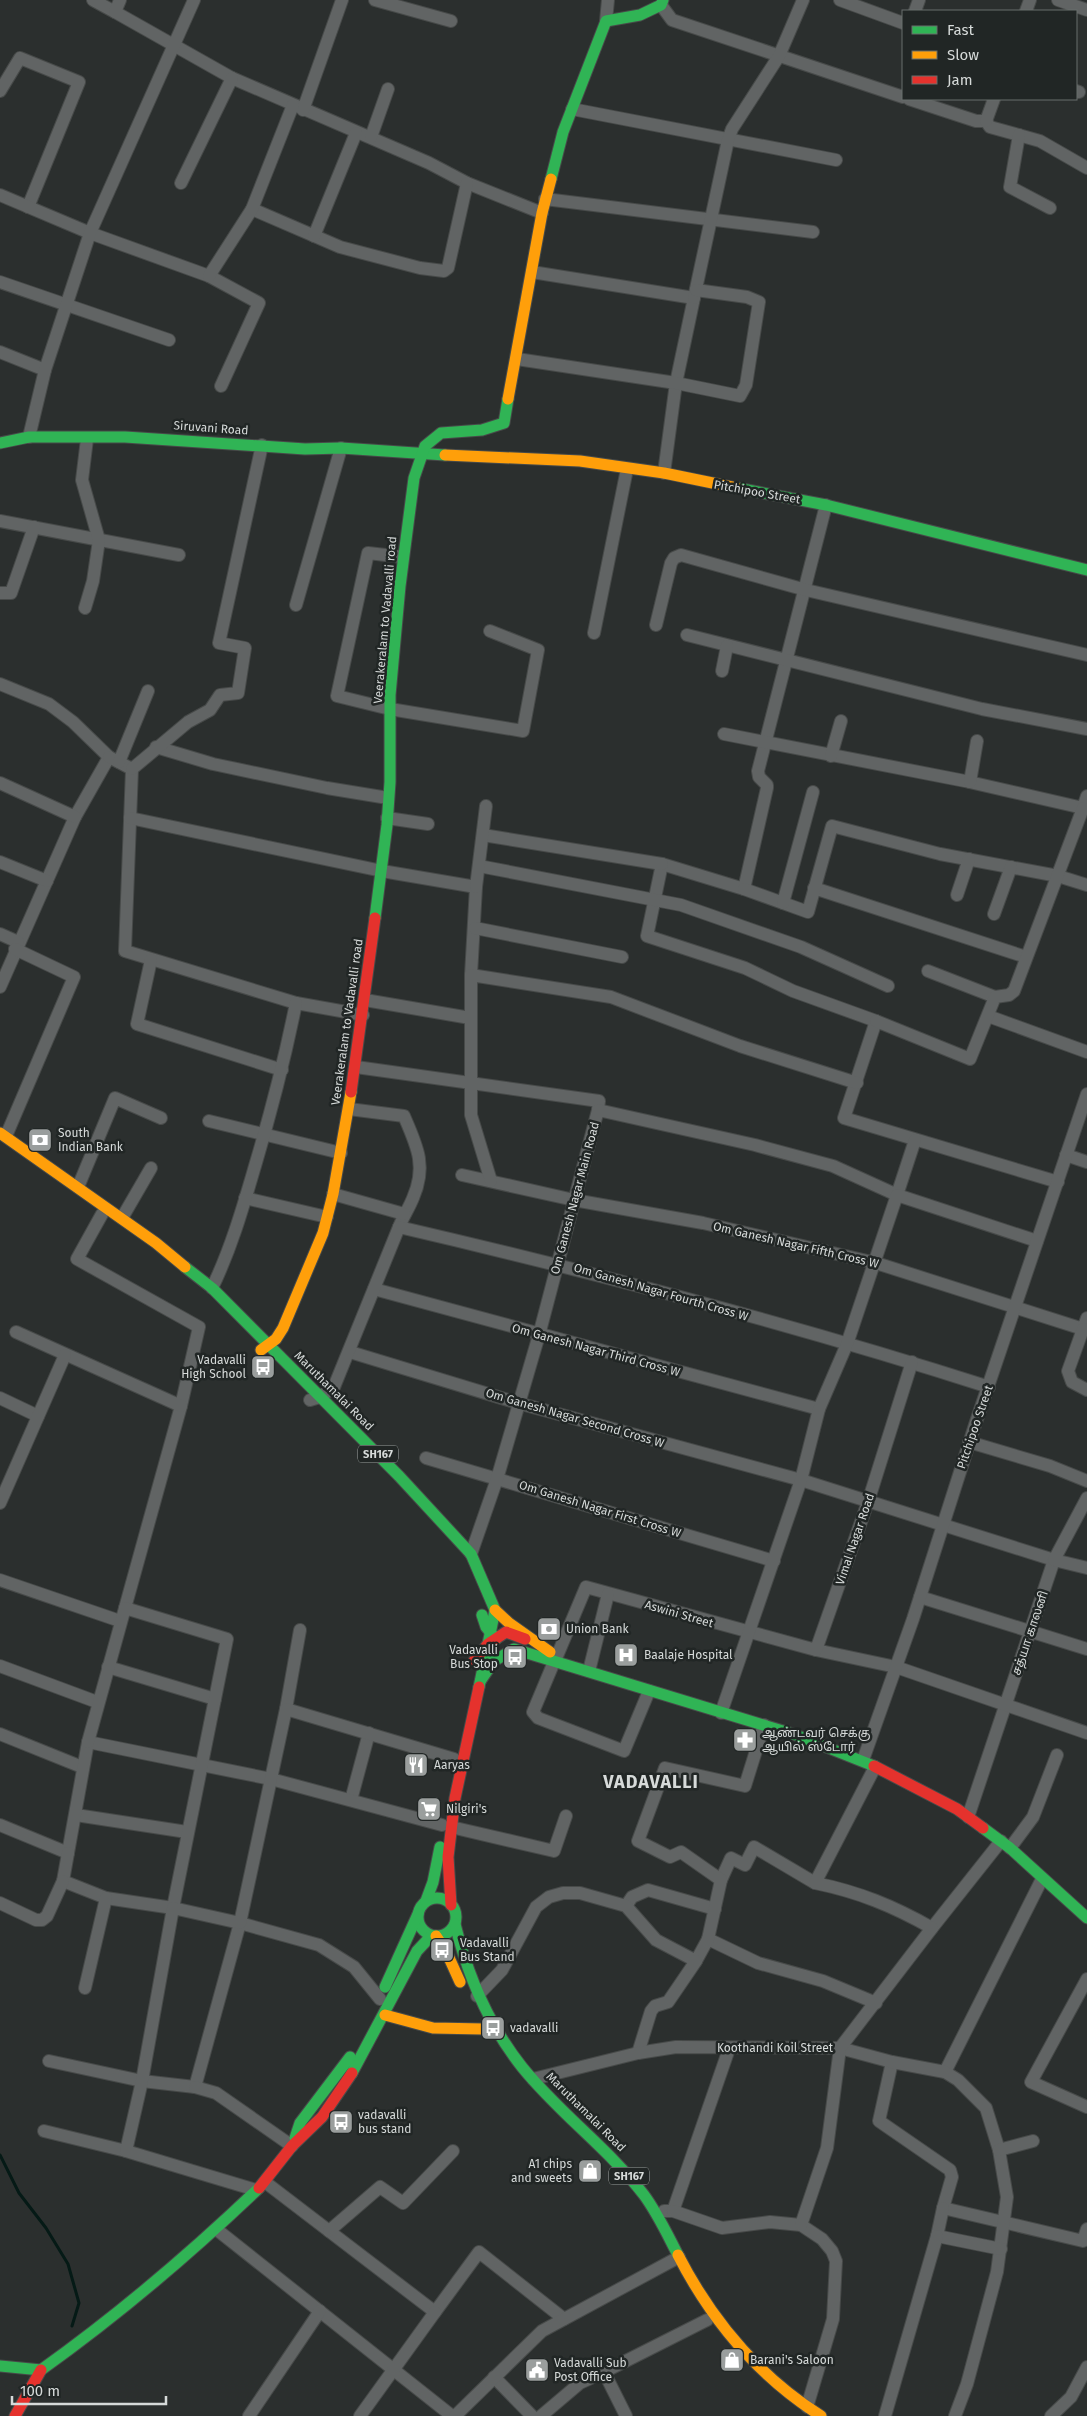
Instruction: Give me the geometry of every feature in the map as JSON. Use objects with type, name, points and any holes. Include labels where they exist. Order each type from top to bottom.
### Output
[{"type":"main road","points":[[606,21],[640,15],[662,2]]},
{"type":"main road","name":"Veerakeralam to Vadavalli road","points":[[264,1347],[276,1339],[283,1328],[323,1233],[333,1194],[349,1109],[382,871],[390,782],[390,709],[395,630],[414,478],[420,454],[425,446],[441,433],[482,430],[504,423],[545,199],[572,109],[606,21]]},
{"type":"main road","name":"Siruvani Road","points":[[0,443],[29,438],[87,439],[125,437],[420,454]]},
{"type":"main road","name":"Pitchipoo Street","points":[[420,454],[580,461],[664,473],[826,505],[1087,570]]},
{"type":"main road","name":"Maruthamalai Road","points":[[2,1138],[78,1187],[185,1265],[212,1288],[264,1347]]},
{"type":"main road","name":"Maruthamalai Road","points":[[2,1138],[192,1281],[264,1347],[315,1399],[456,1551],[474,1586],[481,1605],[482,1615],[454,1759],[447,1826],[451,1905]]},
{"type":"main road","name":"Maruthamalai Road","points":[[315,1399],[399,1476],[471,1554],[495,1610],[491,1638],[479,1682],[434,1882],[426,1901]]},
{"type":"main road","points":[[495,1610],[555,1659]]},
{"type":"main road","points":[[482,1615],[491,1638],[503,1645],[555,1659],[649,1691],[796,1735],[863,1760],[957,1809],[1006,1845],[1042,1879],[1086,1912]]},
{"type":"main road","points":[[474,1661],[491,1638],[506,1632],[539,1646]]},
{"type":"main road","points":[[479,1682],[490,1663],[502,1652],[514,1649]]},
{"type":"main road","points":[[15,2416],[41,2370],[108,2320],[216,2229],[261,2186],[292,2146],[322,2117],[352,2074],[385,2015],[385,2009],[417,1951],[434,1936],[447,1933],[455,1924],[456,1914],[451,1905],[442,1899],[426,1901],[418,1914],[380,1999],[348,2059],[300,2122],[292,2146]]},
{"type":"main road","points":[[418,1914],[419,1925],[434,1936]]},
{"type":"main road","name":"Maruthamalai Road","points":[[455,1924],[466,1970],[487,2026],[504,2058],[534,2093],[629,2188],[716,2321],[734,2344],[806,2412]]},
{"type":"main road","name":"Maruthamalai Road","points":[[434,1936],[446,1951],[473,2011],[502,2041],[560,2108],[624,2170],[655,2210],[675,2260],[707,2320],[732,2352],[779,2396],[806,2412],[822,2416]]},
{"type":"main road","points":[[385,2015],[416,2026],[467,2030],[487,2026]]},
{"type":"main road","points":[[0,2366],[41,2370]]},
{"type":"street","points":[[93,0],[232,78],[356,133],[371,137],[467,183],[542,213]]},
{"type":"street","points":[[115,12],[120,0]]},
{"type":"street","points":[[29,438],[45,370],[68,305],[90,233],[194,0]]},
{"type":"street","points":[[209,276],[252,209],[298,107],[342,0]]},
{"type":"street","points":[[375,0],[451,21]]},
{"type":"street","points":[[606,21],[608,0]]},
{"type":"street","points":[[664,473],[676,383],[728,140],[732,129],[779,56],[803,0]]},
{"type":"street","points":[[840,0],[902,23]]},
{"type":"street","points":[[1058,0],[1087,10]]},
{"type":"street","points":[[662,2],[672,20],[902,97]]},
{"type":"street","points":[[0,91],[20,58],[79,82],[28,207]]},
{"type":"street","points":[[181,182],[232,78]]},
{"type":"street","points":[[371,137],[388,89]]},
{"type":"street","points":[[912,100],[976,121],[986,121]]},
{"type":"street","points":[[986,121],[994,100]]},
{"type":"street","points":[[572,109],[836,160]]},
{"type":"street","points":[[986,121],[990,127],[1040,141],[1087,168]]},
{"type":"street","points":[[314,236],[356,133]]},
{"type":"street","points":[[1019,135],[1010,188],[1050,208]]},
{"type":"street","points":[[252,209],[314,236],[358,252],[420,268],[444,271],[448,268],[467,183]]},
{"type":"street","points":[[0,195],[90,233],[209,276],[259,303],[221,386]]},
{"type":"street","points":[[545,199],[813,232]]},
{"type":"street","points":[[517,359],[676,383],[740,396],[746,386],[759,302],[746,297],[695,294],[532,272]]},
{"type":"street","points":[[0,282],[169,340]]},
{"type":"street","points":[[0,352],[45,370]]},
{"type":"street","points":[[85,608],[93,581],[99,540],[82,480],[87,439]]},
{"type":"street","points":[[262,445],[219,643],[245,648],[238,693],[220,696],[210,710],[188,722],[132,769],[125,951],[296,1003],[362,1015]]},
{"type":"street","points":[[296,605],[341,448]]},
{"type":"street","points":[[594,633],[627,469]]},
{"type":"street","points":[[744,889],[767,788],[767,784],[759,778],[758,772],[788,661],[826,505]]},
{"type":"street","points":[[0,521],[179,555]]},
{"type":"street","points":[[0,593],[11,593],[34,527]]},
{"type":"street","points":[[404,557],[368,553],[337,696],[390,709],[522,731],[538,650],[490,631]]},
{"type":"street","points":[[656,625],[671,563],[674,558],[681,555],[806,590],[1087,655]]},
{"type":"street","points":[[687,635],[982,709],[1087,729]]},
{"type":"street","points":[[722,671],[727,646]]},
{"type":"street","points":[[0,684],[49,704],[73,722],[114,760],[132,769]]},
{"type":"street","points":[[0,987],[16,946],[75,817],[114,760],[148,691]]},
{"type":"street","points":[[831,756],[841,721]]},
{"type":"street","points":[[724,734],[831,756],[1085,802],[1014,991],[1009,995],[996,997],[928,971]]},
{"type":"street","points":[[970,782],[977,742]]},
{"type":"street","points":[[156,747],[213,764],[326,788],[388,798]]},
{"type":"street","points":[[0,783],[75,817]]},
{"type":"street","points":[[783,903],[813,792]]},
{"type":"street","points":[[486,806],[476,887],[470,1018],[471,1115],[491,1181]]},
{"type":"street","points":[[130,818],[382,871],[476,887]]},
{"type":"street","points":[[387,818],[428,824]]},
{"type":"street","points":[[483,835],[662,864],[744,889],[808,912],[832,826],[969,859],[1058,876],[1087,885]]},
{"type":"street","points":[[957,895],[969,859]]},
{"type":"street","points":[[0,862],[47,881]]},
{"type":"street","points":[[662,864],[647,936],[745,968],[793,990],[970,1059],[996,997]]},
{"type":"street","points":[[479,866],[681,905],[801,947],[888,986]]},
{"type":"street","points":[[994,914],[1011,867]]},
{"type":"street","points":[[814,888],[1026,957]]},
{"type":"street","points":[[475,928],[622,957]]},
{"type":"street","points":[[0,934],[16,946],[74,977],[2,1138]]},
{"type":"street","points":[[151,960],[137,1024],[282,1070]]},
{"type":"street","points":[[472,975],[612,997],[740,1046],[856,1083]]},
{"type":"street","points":[[365,1000],[470,1018]]},
{"type":"street","points":[[212,1288],[224,1264],[246,1198],[282,1070],[296,1003]]},
{"type":"street","points":[[988,1016],[1087,1052]]},
{"type":"street","points":[[876,1021],[844,1118],[1058,1182]]},
{"type":"street","points":[[356,1067],[599,1101],[598,1110]]},
{"type":"street","name":"Pitchipoo Street","points":[[863,1760],[920,1597],[969,1442],[1066,1155],[1083,1118],[1087,1094]]},
{"type":"street","points":[[78,1187],[115,1098],[161,1118]]},
{"type":"street","points":[[315,1399],[334,1387],[350,1352],[404,1214],[413,1200],[421,1177],[419,1150],[404,1116],[349,1109]]},
{"type":"street","name":"Om Ganesh Nagar Main Road","points":[[471,1554],[497,1478],[539,1335],[598,1110],[755,1145],[833,1166],[897,1195],[1037,1241]]},
{"type":"street","points":[[209,1121],[341,1153]]},
{"type":"street","points":[[721,1713],[802,1480],[819,1409],[847,1344],[876,1263],[915,1140]]},
{"type":"street","points":[[1066,1155],[1087,1162]]},
{"type":"street","points":[[122,1218],[150,1168]]},
{"type":"street","name":"Om Ganesh Nagar Fifth Cross W","points":[[462,1175],[574,1200],[703,1223],[876,1263],[1014,1308],[1085,1324]]},
{"type":"street","points":[[333,1194],[404,1214]]},
{"type":"street","points":[[246,1198],[327,1217]]},
{"type":"street","points":[[0,1902],[36,1920],[42,1920],[47,1916],[63,1881],[76,1815],[82,1767],[97,1702],[181,1406],[199,1327],[77,1259],[102,1214]]},
{"type":"street","name":"Om Ganesh Nagar Fourth Cross W","points":[[399,1227],[557,1263],[912,1362],[989,1387]]},
{"type":"street","name":"Om Ganesh Nagar Third Cross W","points":[[374,1289],[819,1409]]},
{"type":"street","points":[[1085,1324],[1068,1371],[1072,1382],[1087,1390]]},
{"type":"street","points":[[16,1332],[181,1406]]},
{"type":"street","name":"Om Ganesh Nagar Second Cross W","points":[[350,1352],[518,1403],[802,1480],[868,1502],[944,1523]]},
{"type":"street","points":[[0,1503],[4,1483],[38,1416],[65,1354]]},
{"type":"street","name":"Vimal Nagar Road","points":[[816,1650],[868,1502],[912,1362]]},
{"type":"street","points":[[0,1398],[38,1416]]},
{"type":"street","points":[[969,1442],[1050,1466],[1087,1481]]},
{"type":"street","name":"Om Ganesh Nagar First Cross W","points":[[426,1458],[774,1561]]},
{"type":"street","name":"சத்யா காலனி","points":[[968,1818],[1054,1560],[1087,1498]]},
{"type":"street","points":[[944,1523],[1054,1560],[1087,1568]]},
{"type":"street","points":[[0,1580],[120,1621]]},
{"type":"street","name":"Aswini Street","points":[[555,1659],[586,1587],[749,1633]]},
{"type":"street","points":[[585,1670],[608,1594]]},
{"type":"street","points":[[920,1597],[1087,1649]]},
{"type":"street","points":[[125,1608],[227,1639],[203,1766],[187,1832],[142,2081],[126,2151]]},
{"type":"street","points":[[195,2087],[240,1923],[286,1709],[300,1630]]},
{"type":"street","points":[[749,1633],[896,1667],[1087,1733]]},
{"type":"street","points":[[555,1659],[533,1712],[538,1718],[624,1751],[649,1691]]},
{"type":"street","points":[[0,1666],[97,1702]]},
{"type":"street","points":[[108,1667],[215,1699]]},
{"type":"street","points":[[286,1709],[454,1759]]},
{"type":"street","points":[[721,1880],[681,1852],[670,1857],[638,1841],[665,1768],[745,1786],[764,1726]]},
{"type":"street","points":[[351,1800],[369,1733]]},
{"type":"street","points":[[0,1734],[82,1767]]},
{"type":"street","points":[[88,1742],[271,1779],[447,1826],[554,1851],[566,1816]]},
{"type":"street","points":[[801,2225],[827,2148],[840,2048],[932,1928],[1033,1817],[1057,1756]]},
{"type":"street","points":[[815,1883],[875,1767]]},
{"type":"street","points":[[76,1815],[187,1832]]},
{"type":"street","points":[[0,1825],[68,1853]]},
{"type":"street","points":[[638,2053],[650,2011],[655,2006],[668,2002],[696,1961],[708,1939],[721,1880],[731,1858],[745,1865],[754,1847],[815,1883],[846,1889],[894,1906],[932,1928]]},
{"type":"street","points":[[945,2072],[1042,1879]]},
{"type":"street","points":[[63,1881],[106,1898],[173,1908],[240,1923],[319,1945],[354,1967],[380,1999]]},
{"type":"street","points":[[626,1906],[632,1897],[648,1890],[715,1909]]},
{"type":"street","points":[[477,1996],[502,1970],[536,1907],[549,1897],[563,1893],[580,1893],[626,1906],[656,1940],[696,1961]]},
{"type":"street","points":[[85,1988],[106,1898]]},
{"type":"street","points":[[708,1939],[758,1963],[823,1981],[876,2003]]},
{"type":"street","points":[[1087,1979],[1031,2082],[1087,2107]]},
{"type":"street","name":"Koothandi Koil Street","points":[[533,2079],[638,2053],[676,2047],[729,2049],[840,2048],[892,2062],[945,2072],[958,2080],[986,2108],[999,2150],[1008,2197],[1006,2222],[997,2272],[967,2384],[955,2416]]},
{"type":"street","points":[[672,2211],[729,2049]]},
{"type":"street","points":[[49,2061],[142,2081],[195,2087],[216,2093],[292,2146]]},
{"type":"street","points":[[885,2416],[952,2177],[950,2170],[879,2122],[892,2062]]},
{"type":"street","points":[[44,2130],[261,2186],[329,2231],[435,2312]]},
{"type":"street","points":[[999,2150],[1033,2141]]},
{"type":"street","points":[[329,2231],[380,2187],[403,2204],[453,2151]]},
{"type":"street","points":[[943,2208],[1086,2237]]},
{"type":"street","points":[[655,2210],[672,2211],[722,2228],[770,2222],[801,2225],[822,2239],[832,2251],[836,2261],[833,2319],[806,2412]]},
{"type":"street","points":[[216,2229],[453,2416],[542,2331],[675,2260]]},
{"type":"street","points":[[937,2236],[1001,2249]]},
{"type":"street","points":[[360,2416],[392,2368],[479,2252],[564,2319]]},
{"type":"street","points":[[248,2416],[320,2311]]},
{"type":"street","points":[[541,2416],[580,2383],[707,2320]]},
{"type":"street","points":[[1051,2416],[1071,2397],[1087,2367]]},
{"type":"street","points":[[604,2372],[626,2416]]},
{"type":"street","points":[[494,2377],[532,2416]]},
{"type":"waterway","points":[[0,2155],[19,2193],[46,2228],[68,2264],[79,2303],[72,2326]]},
{"type":"traffic: fast","points":[[551,179],[563,132],[606,21],[640,15],[661,5],[663,0]]},
{"type":"traffic: fast","points":[[375,918],[387,825],[390,782],[390,695],[400,586],[414,478],[425,446],[441,433],[482,430],[504,423],[508,399]]},
{"type":"traffic: fast","points":[[0,443],[29,437],[125,437],[305,449],[341,448],[445,455]]},
{"type":"traffic: fast","points":[[737,488],[826,505],[1087,570]]},
{"type":"traffic: fast","points":[[185,1267],[212,1288],[399,1476],[471,1554],[495,1610],[479,1687]]},
{"type":"traffic: fast","points":[[482,1615],[486,1627],[496,1639]]},
{"type":"traffic: fast","points":[[481,1680],[494,1661],[514,1649],[796,1735],[874,1766]]},
{"type":"traffic: fast","points":[[983,1828],[1010,1848],[1087,1918]]},
{"type":"traffic: fast","points":[[426,1901],[433,1882],[440,1847]]},
{"type":"traffic: fast","points":[[437,1898],[451,1903],[456,1917],[451,1931],[437,1936],[423,1931],[418,1917],[423,1903],[437,1898]]},
{"type":"traffic: fast","points":[[385,1987],[418,1914]]},
{"type":"traffic: fast","points":[[455,1924],[473,1981],[489,2017],[510,2051],[536,2084],[630,2178],[654,2209],[678,2255]]},
{"type":"traffic: fast","points":[[352,2073],[417,1951],[431,1936]]},
{"type":"traffic: fast","points":[[295,2138],[300,2123],[350,2057]]},
{"type":"traffic: fast","points":[[0,2366],[41,2370],[98,2328],[153,2283],[259,2188]]},
{"type":"traffic: slow","points":[[508,399],[542,213],[551,179]]},
{"type":"traffic: slow","points":[[445,455],[580,461],[664,473],[737,488]]},
{"type":"traffic: slow","points":[[261,1350],[276,1339],[283,1328],[323,1233],[333,1194],[351,1092]]},
{"type":"traffic: slow","points":[[0,1133],[156,1243],[185,1267]]},
{"type":"traffic: slow","points":[[495,1610],[509,1623],[550,1652]]},
{"type":"traffic: slow","points":[[436,1936],[446,1951],[460,1982]]},
{"type":"traffic: slow","points":[[385,2015],[433,2028],[483,2029]]},
{"type":"traffic: slow","points":[[678,2255],[706,2302],[739,2345],[777,2383],[821,2416]]},
{"type":"traffic: jam","points":[[351,1092],[375,918]]},
{"type":"traffic: jam","points":[[474,1661],[488,1644],[506,1632],[525,1639]]},
{"type":"traffic: jam","points":[[451,1905],[448,1857],[455,1798],[479,1687]]},
{"type":"traffic: jam","points":[[874,1766],[957,1809],[983,1828]]},
{"type":"traffic: jam","points":[[259,2188],[292,2146],[322,2117],[352,2073]]},
{"type":"traffic: jam","points":[[15,2416],[41,2370]]},
{"type":"place","name":"South Indian Bank","points":[[40,1140]]},
{"type":"place","name":"Vadavalli High School","points":[[263,1367]]},
{"type":"place","name":"Union Bank","points":[[549,1629]]},
{"type":"place","name":"Baalaje Hospital","points":[[626,1655]]},
{"type":"place","name":"Vadavalli Bus Stop","points":[[515,1657]]},
{"type":"place","name":"ஆண்டவர் செக்கு ஆயில் ஸ்டோர்","points":[[745,1740]]},
{"type":"place","name":"Aaryas","points":[[416,1765]]},
{"type":"place","name":"Nilgiri's","points":[[429,1809]]},
{"type":"place","name":"Vadavalli Bus Stand","points":[[442,1950]]},
{"type":"place","name":"vadavalli","points":[[493,2028]]},
{"type":"place","name":"vadavalli bus stand","points":[[341,2122]]},
{"type":"place","name":"A1 chips and sweets","points":[[590,2171]]},
{"type":"place","name":"Barani's Saloon","points":[[732,2360]]},
{"type":"place","name":"Vadavalli Sub Post Office","points":[[537,2370]]},
{"type":"district","name":"VADAVALLI","points":[[651,1782]]}]
